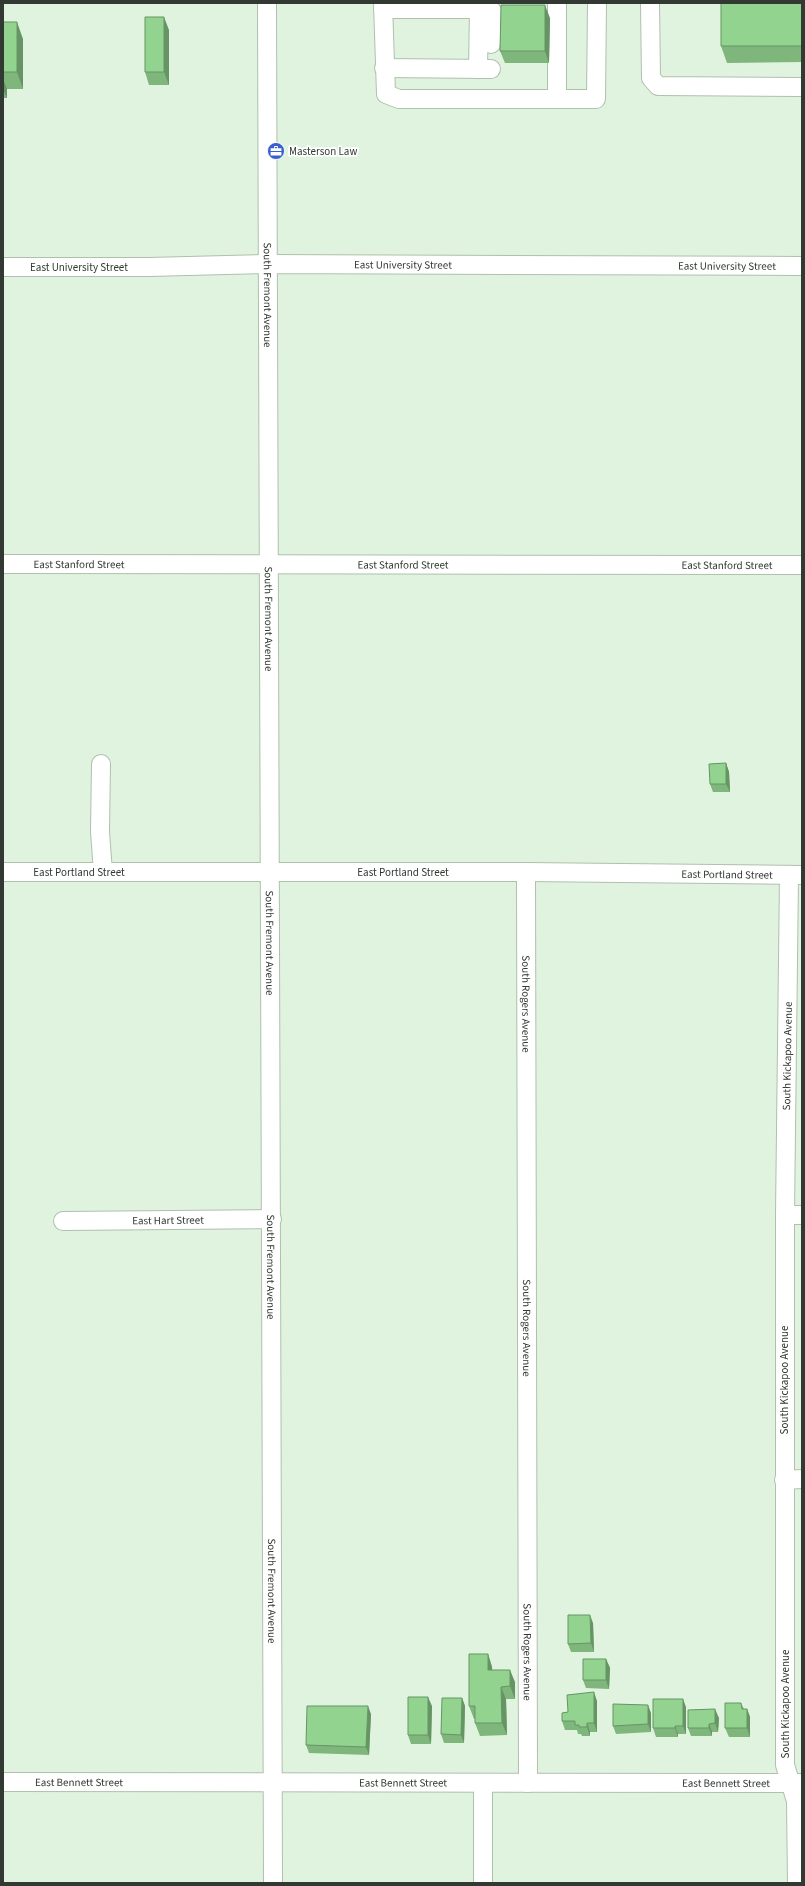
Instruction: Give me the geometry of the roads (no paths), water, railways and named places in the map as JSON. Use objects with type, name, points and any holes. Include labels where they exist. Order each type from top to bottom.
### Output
[{"type":"street","name":"South Fremont Avenue","points":[[268,3],[267,264],[272,1219],[273,1883]]},
{"type":"street","points":[[557,99],[558,3]]},
{"type":"street","points":[[488,59],[492,9],[483,7],[383,6],[386,94],[399,99],[596,99],[597,3]]},
{"type":"street","points":[[650,3],[651,78],[658,86],[802,87]]},
{"type":"street","points":[[483,7],[492,99]]},
{"type":"street","points":[[384,68],[488,59]]},
{"type":"street","name":"East University Street","points":[[3,266],[149,267],[267,264],[802,266]]},
{"type":"street","name":"East Stanford Street","points":[[3,564],[802,565]]},
{"type":"street","points":[[101,764],[100,832],[103,872]]},
{"type":"street","name":"East Portland Street","points":[[3,872],[270,871],[796,875]]},
{"type":"street","name":"South Rogers Avenue","points":[[526,872],[528,1783]]},
{"type":"street","name":"South Kickapoo Avenue","points":[[796,875],[794,1215],[784,1480],[785,1764],[796,1783],[797,1883]]},
{"type":"street","name":"East Hart Street","points":[[63,1221],[272,1219]]},
{"type":"street","points":[[784,1480],[802,1480]]},
{"type":"street","name":"East Bennett Street","points":[[3,1782],[273,1784],[796,1783]]},
{"type":"street","points":[[483,1783],[483,1883]]},
{"type":"place","name":"Masterson Law","points":[[276,151]]}]
